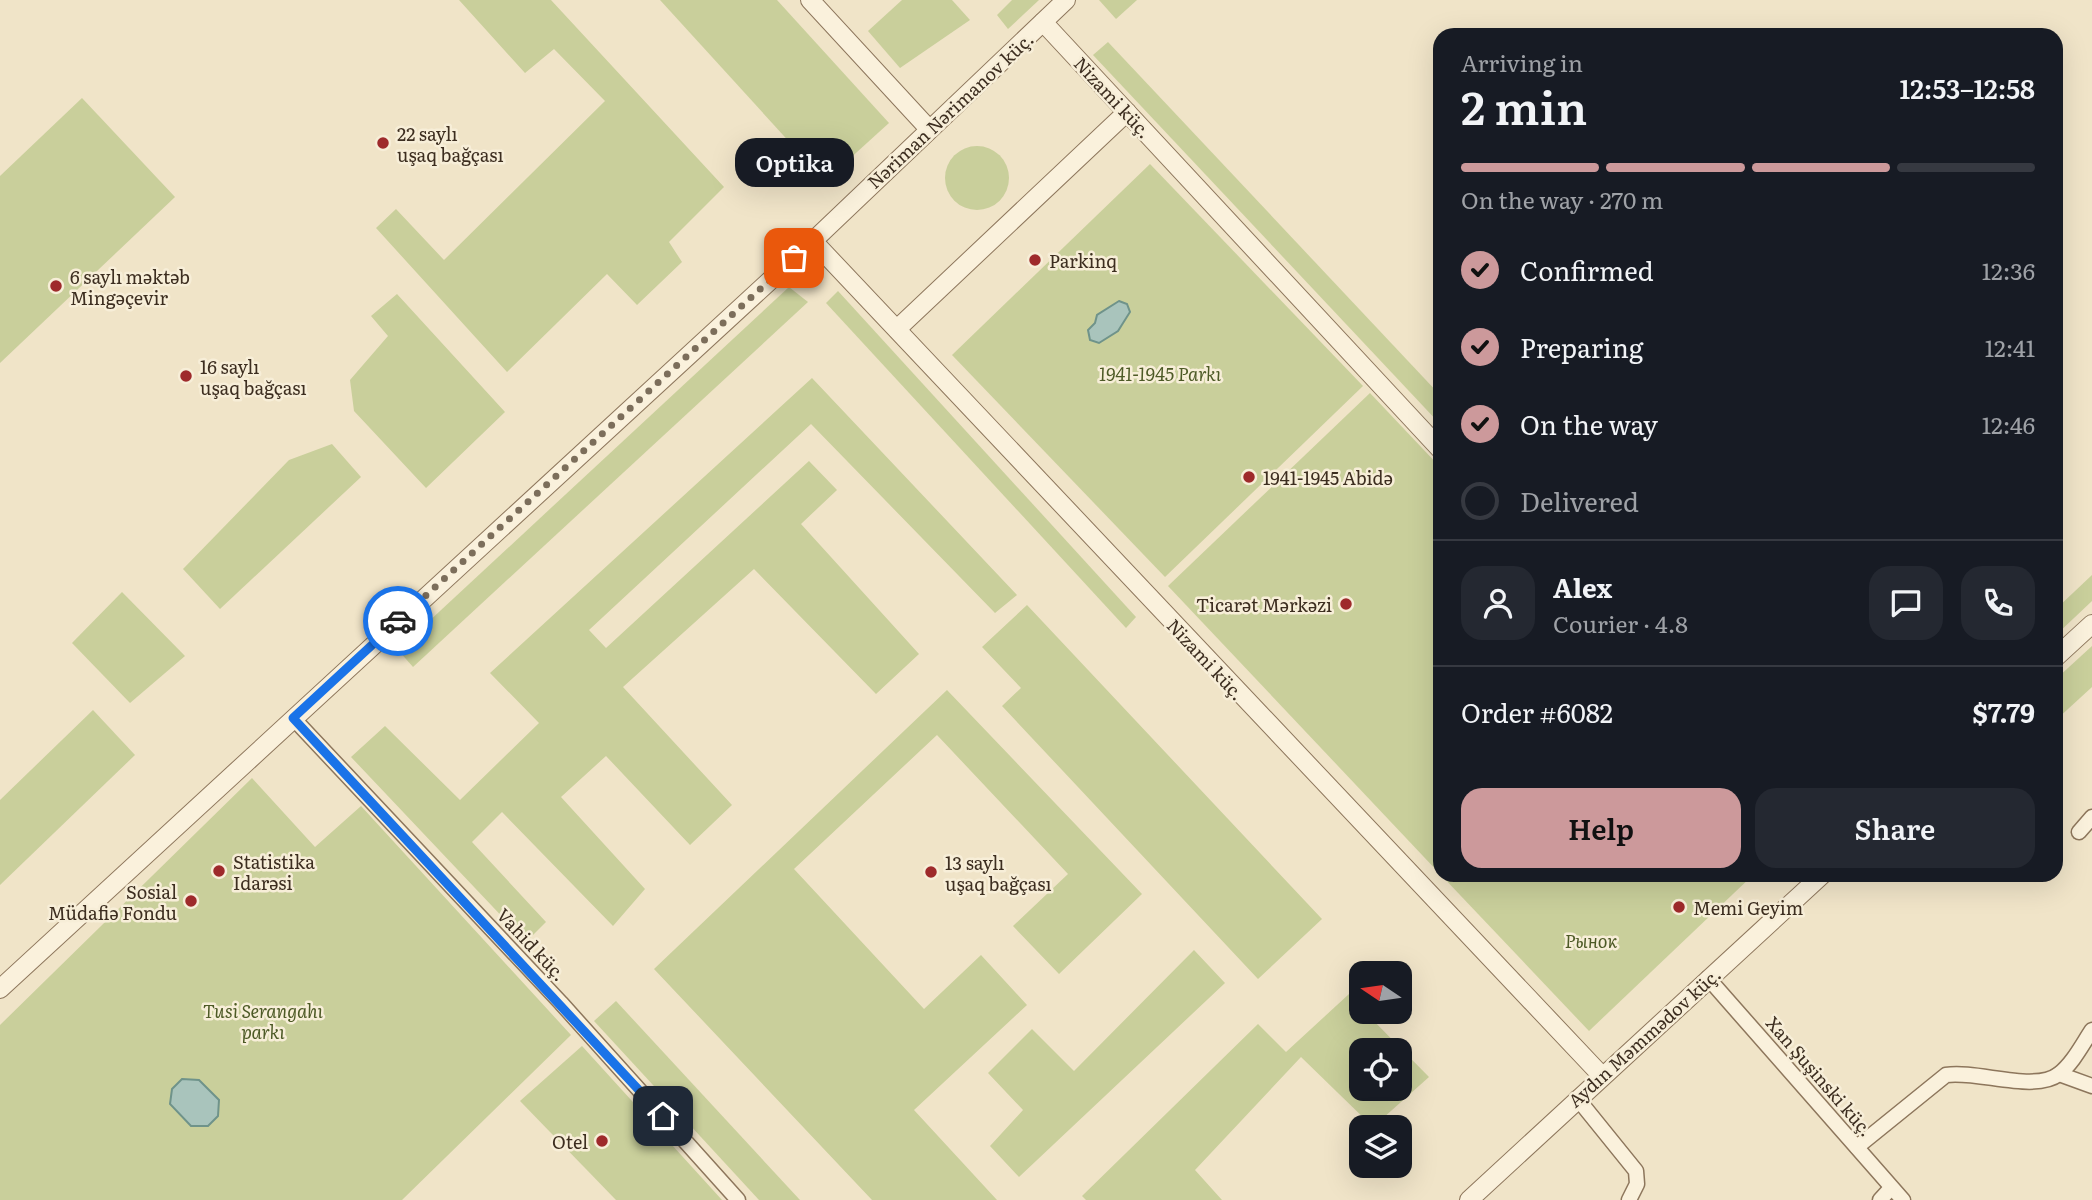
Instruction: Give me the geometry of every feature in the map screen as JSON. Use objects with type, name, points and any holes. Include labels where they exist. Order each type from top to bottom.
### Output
[{"type":"street","points":[[810,0],[929,129]]},
{"type":"street","name":"Nəriman Nərimanov küç.","points":[[0,989],[813,240],[1066,0]]},
{"type":"street","name":"Nizami küç.","points":[[1043,22],[1433,441]]},
{"type":"street","points":[[897,329],[1127,112]]},
{"type":"street","name":"Nizami küç.","points":[[813,240],[1602,1076]]},
{"type":"street","points":[[2063,651],[2092,624]]},
{"type":"street","name":"Vahid küç.","points":[[293,718],[561,1003],[738,1200]]},
{"type":"street","points":[[2078,832],[2092,817]]},
{"type":"street","name":"Aydın Məmmədov küç.","points":[[1469,1200],[1814,882]]},
{"type":"street","name":"Xan Şuşinski küç.","points":[[1708,978],[1903,1200]]},
{"type":"street","points":[[1857,1147],[1946,1075],[1959,1073],[2033,1082],[2049,1080],[2059,1074],[2092,1030]]},
{"type":"street","points":[[2059,1074],[2092,1086]]},
{"type":"street","points":[[1577,1098],[1636,1171],[1637,1184],[1629,1200]]},
{"type":"street","points":[[1880,1200],[1891,1188]]},
{"type":"green space","points":[[459,0],[551,0],[724,187],[669,242],[682,262],[637,305],[607,274],[507,372],[376,228],[396,209],[444,260],[605,101],[554,49],[525,73]]},
{"type":"green space","points":[[660,0],[777,0],[889,123],[825,181]]},
{"type":"green space","points":[[902,0],[952,0],[970,20],[900,68],[868,31]]},
{"type":"green space","points":[[1012,0],[1039,0],[1008,29],[997,15]]},
{"type":"green space","points":[[1099,0],[1137,0],[1116,19]]},
{"type":"green space","points":[[1108,42],[1433,388],[1433,417],[1093,55]]},
{"type":"green space","points":[[82,98],[175,197],[0,363],[0,176]]},
{"type":"green space","points":[[971,146],[983,146],[1000,155],[1007,166],[1007,190],[1000,201],[983,210],[971,210],[959,205],[950,196],[945,184],[945,172],[950,160],[959,151]]},
{"type":"green space","name":"1941-1945 Parkı","points":[[1150,164],[1363,386],[1165,577],[952,355]]},
{"type":"green space","points":[[789,287],[808,302],[413,667],[398,650]]},
{"type":"green space","points":[[838,291],[1136,617],[1126,628],[826,303]]},
{"type":"green space","points":[[397,294],[505,412],[426,488],[354,411],[350,380],[388,336],[371,316]]},
{"type":"green space","points":[[812,378],[1017,595],[995,613],[811,424],[589,630],[606,648],[809,461],[837,490],[801,524],[919,654],[876,694],[754,569],[623,687],[732,805],[690,845],[606,756],[561,797],[645,889],[613,926],[502,812],[472,842],[546,922],[526,942],[351,757],[385,726],[460,800],[539,723],[490,673]]},
{"type":"green space","points":[[1370,393],[1433,460],[1433,867],[1168,586]]},
{"type":"green space","points":[[332,444],[361,477],[220,609],[183,569],[289,460]]},
{"type":"green space","points":[[2092,575],[2092,601],[2063,628],[2063,602]]},
{"type":"green space","points":[[122,592],[185,656],[130,703],[72,643]]},
{"type":"green space","points":[[1027,605],[1322,919],[1258,979],[1002,706],[1021,688],[982,647]]},
{"type":"green space","points":[[2092,646],[2092,687],[2063,714],[2063,673]]},
{"type":"green space","points":[[947,690],[1142,894],[1059,974],[1013,926],[1068,874],[937,735],[794,869],[924,1009],[981,955],[1027,1005],[914,1110],[997,1200],[872,1200],[654,969]]},
{"type":"green space","points":[[93,710],[135,755],[0,885],[0,800]]},
{"type":"green space","name":"Tusi Serangahı parkı","points":[[252,778],[315,847],[361,806],[571,1035],[402,1200],[0,1200],[0,1025]]},
{"type":"green space","name":"Рынок","points":[[1448,882],[1746,882],[1589,1031]]},
{"type":"green space","points":[[1194,950],[1225,983],[1019,1177],[990,1146],[1023,1110],[988,1073],[1032,1029],[1074,1071]]},
{"type":"green space","points":[[1349,994],[1349,1024],[1377,1024],[1391,1038],[1349,1038],[1349,1101],[1402,1101],[1386,1115],[1361,1115],[1301,1057],[1195,1170],[1222,1200],[1086,1200],[1082,1196],[1258,1024],[1286,1052]]},
{"type":"green space","points":[[616,1001],[800,1200],[759,1200],[594,1021]]},
{"type":"green space","points":[[582,1046],[722,1200],[616,1200],[520,1101]]},
{"type":"green space","points":[[1412,1060],[1429,1077],[1412,1092]]},
{"type":"water","points":[[1119,301],[1127,304],[1130,312],[1118,331],[1099,343],[1090,340],[1088,330],[1095,323],[1097,315]]},
{"type":"water","points":[[182,1079],[199,1080],[219,1100],[218,1116],[208,1126],[191,1126],[170,1104],[172,1089]]},
{"type":"way so far","points":[[398,621],[794,258]]},
{"type":"place","name":"22 saylı uşaq bağçası","points":[[383,143]]},
{"type":"place","name":"Optika","points":[[794,258]]},
{"type":"place","name":"Parkinq","points":[[1035,260]]},
{"type":"place","name":"6 saylı məktəb Mingəçevir","points":[[56,286]]},
{"type":"place","name":"16 saylı uşaq bağçası","points":[[186,376]]},
{"type":"place","name":"1941-1945 Abidə","points":[[1249,477]]},
{"type":"place","name":"Ticarət Mərkəzi","points":[[1346,604]]},
{"type":"place","name":"Statistika Idarəsi","points":[[219,871]]},
{"type":"place","name":"13 saylı uşaq bağçası","points":[[931,872]]},
{"type":"place","name":"Sosial Müdafiə Fondu","points":[[191,901]]},
{"type":"place","name":"Memi Geyim","points":[[1679,907]]},
{"type":"place","name":"Otel","points":[[602,1141]]},
{"type":"route","points":[[398,621],[293,718],[561,1003],[663,1116]]}]
